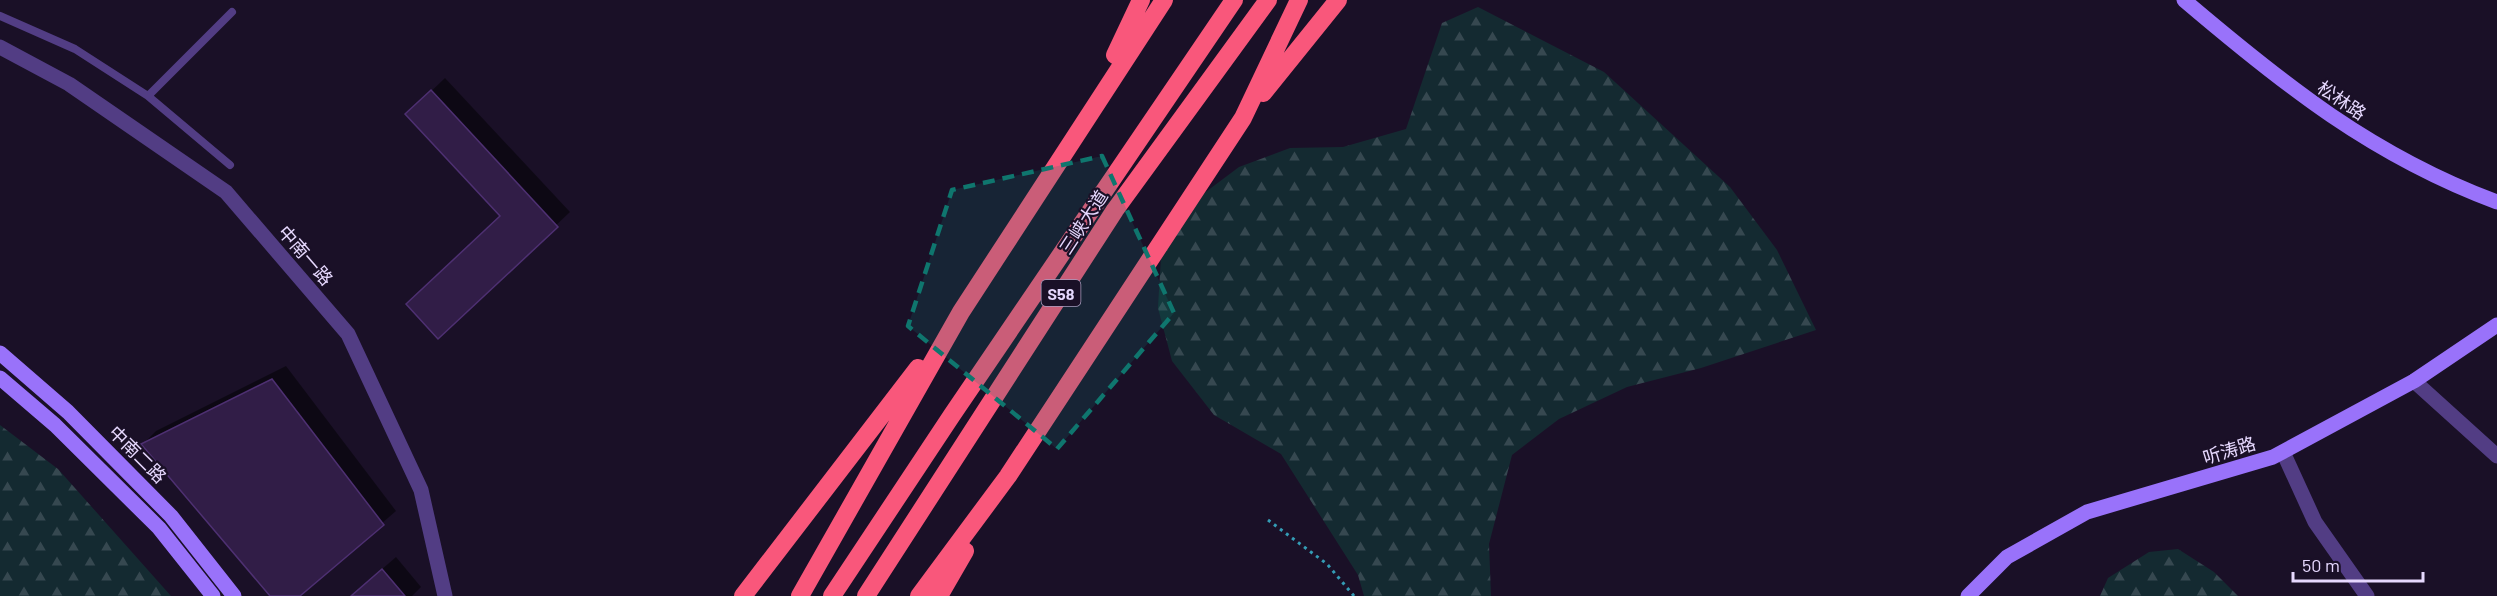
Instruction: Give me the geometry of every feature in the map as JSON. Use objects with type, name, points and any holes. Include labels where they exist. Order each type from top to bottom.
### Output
[{"type":"highway","points":[[1085,120],[1141,0]]},
{"type":"highway","points":[[800,596],[961,312],[1164,0]]},
{"type":"highway","name":"三峡大道","points":[[832,596],[1234,0]]},
{"type":"highway","name":"三峡大道","points":[[866,596],[1114,210],[1268,0]]},
{"type":"highway","points":[[1243,118],[1299,0]]},
{"type":"highway","points":[[919,596],[1008,476],[1243,118],[1338,0]]},
{"type":"highway","points":[[743,596],[961,312]]},
{"type":"highway","points":[[939,596],[1008,476]]},
{"type":"street","name":"松林路","points":[[2184,0],[2278,78],[2359,135],[2431,176],[2497,202]]},
{"type":"street","name":"中南一路","points":[[0,47],[69,84],[226,192],[348,334],[421,490],[445,596]]},
{"type":"street","name":"听涛路","points":[[1968,596],[2007,557],[2087,512],[2273,458],[2414,381],[2497,325]]},
{"type":"street","name":"中南二路","points":[[0,354],[68,411],[171,516],[234,596]]},
{"type":"street","name":"中南二路","points":[[0,378],[55,425],[159,528],[213,596]]},
{"type":"street","points":[[2414,381],[2497,456]]},
{"type":"street","points":[[2283,452],[2315,522],[2367,596]]},
{"type":"lane","points":[[148,96],[232,12]]},
{"type":"lane","points":[[0,16],[75,49],[148,96],[230,165]]},
{"type":"path","points":[[1268,520],[1327,564],[1354,596]]},
{"type":"highlighted area","points":[[1102,156],[1174,313],[1057,449],[908,326],[952,190]]},
{"type":"green space","points":[[1478,7],[1604,72],[1730,187],[1777,250],[1816,330],[1701,368],[1627,387],[1559,419],[1512,455],[1489,544],[1491,596],[1364,596],[1358,575],[1281,454],[1214,415],[1172,361],[1158,308],[1161,256],[1187,206],[1239,167],[1290,148],[1343,147],[1406,129],[1442,23]]},
{"type":"green space","points":[[0,425],[58,469],[171,596],[0,596]]},
{"type":"green space","points":[[2178,549],[2214,572],[2238,596],[2100,596],[2108,578],[2149,552]]},
{"type":"building","points":[[431,90],[558,227],[438,339],[406,304],[500,216],[405,114]]},
{"type":"building","points":[[272,379],[384,525],[300,596],[270,596],[141,444]]},
{"type":"building","points":[[382,569],[405,596],[351,596]]}]
